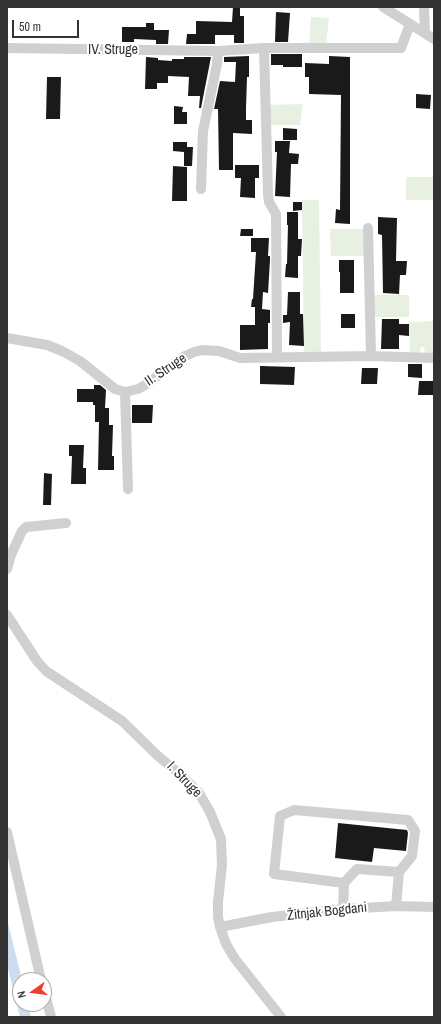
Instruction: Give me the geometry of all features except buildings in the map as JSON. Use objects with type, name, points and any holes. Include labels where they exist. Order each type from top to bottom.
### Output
[{"type":"street","points":[[383,7],[434,39]]},
{"type":"street","points":[[424,7],[425,33]]},
{"type":"street","name":"IV. Struge","points":[[7,48],[218,51],[264,48],[401,48],[410,24]]},
{"type":"street","points":[[264,48],[269,202],[276,214],[277,357]]},
{"type":"street","points":[[201,188],[203,131],[217,64],[218,51]]},
{"type":"street","points":[[368,228],[371,356]]},
{"type":"street","points":[[7,338],[47,345],[62,351],[80,361],[115,389],[125,392],[128,489]]},
{"type":"street","name":"II. Struge","points":[[125,392],[138,389],[183,357],[202,350],[219,351],[240,358],[371,356],[434,358]]},
{"type":"street","points":[[7,569],[11,554],[22,531],[26,527],[66,522]]},
{"type":"street","name":"I. Struge","points":[[7,615],[37,661],[46,671],[122,721],[199,793],[210,812],[220,839],[222,865],[218,902],[220,927],[226,944],[235,959],[281,1017]]},
{"type":"street","points":[[344,883],[274,874],[280,816],[294,810],[408,820],[415,831],[412,856],[398,872],[396,906]]},
{"type":"street","points":[[7,832],[40,972]]},
{"type":"street","points":[[343,909],[344,883],[357,869],[398,872]]},
{"type":"street","name":"Žitnjak Bogdani","points":[[220,927],[272,917],[343,909],[396,906],[434,907]]},
{"type":"green space","points":[[311,17],[329,18],[326,45],[309,45]]},
{"type":"green space","points":[[303,104],[300,125],[267,125],[267,105]]},
{"type":"green space","points":[[406,177],[434,177],[434,200],[406,200]]},
{"type":"green space","points":[[302,200],[319,200],[321,352],[304,353]]},
{"type":"green space","points":[[330,229],[365,229],[365,256],[331,256]]},
{"type":"green space","points":[[374,295],[409,295],[409,317],[375,317]]},
{"type":"green space","points":[[434,321],[434,354],[425,353],[424,347],[421,347],[420,352],[410,354],[409,322]]},
{"type":"water","points":[[7,919],[20,972],[12,972],[12,985],[7,965]]},
{"type":"water","points":[[19,1012],[30,1012],[31,1017],[20,1017]]}]
